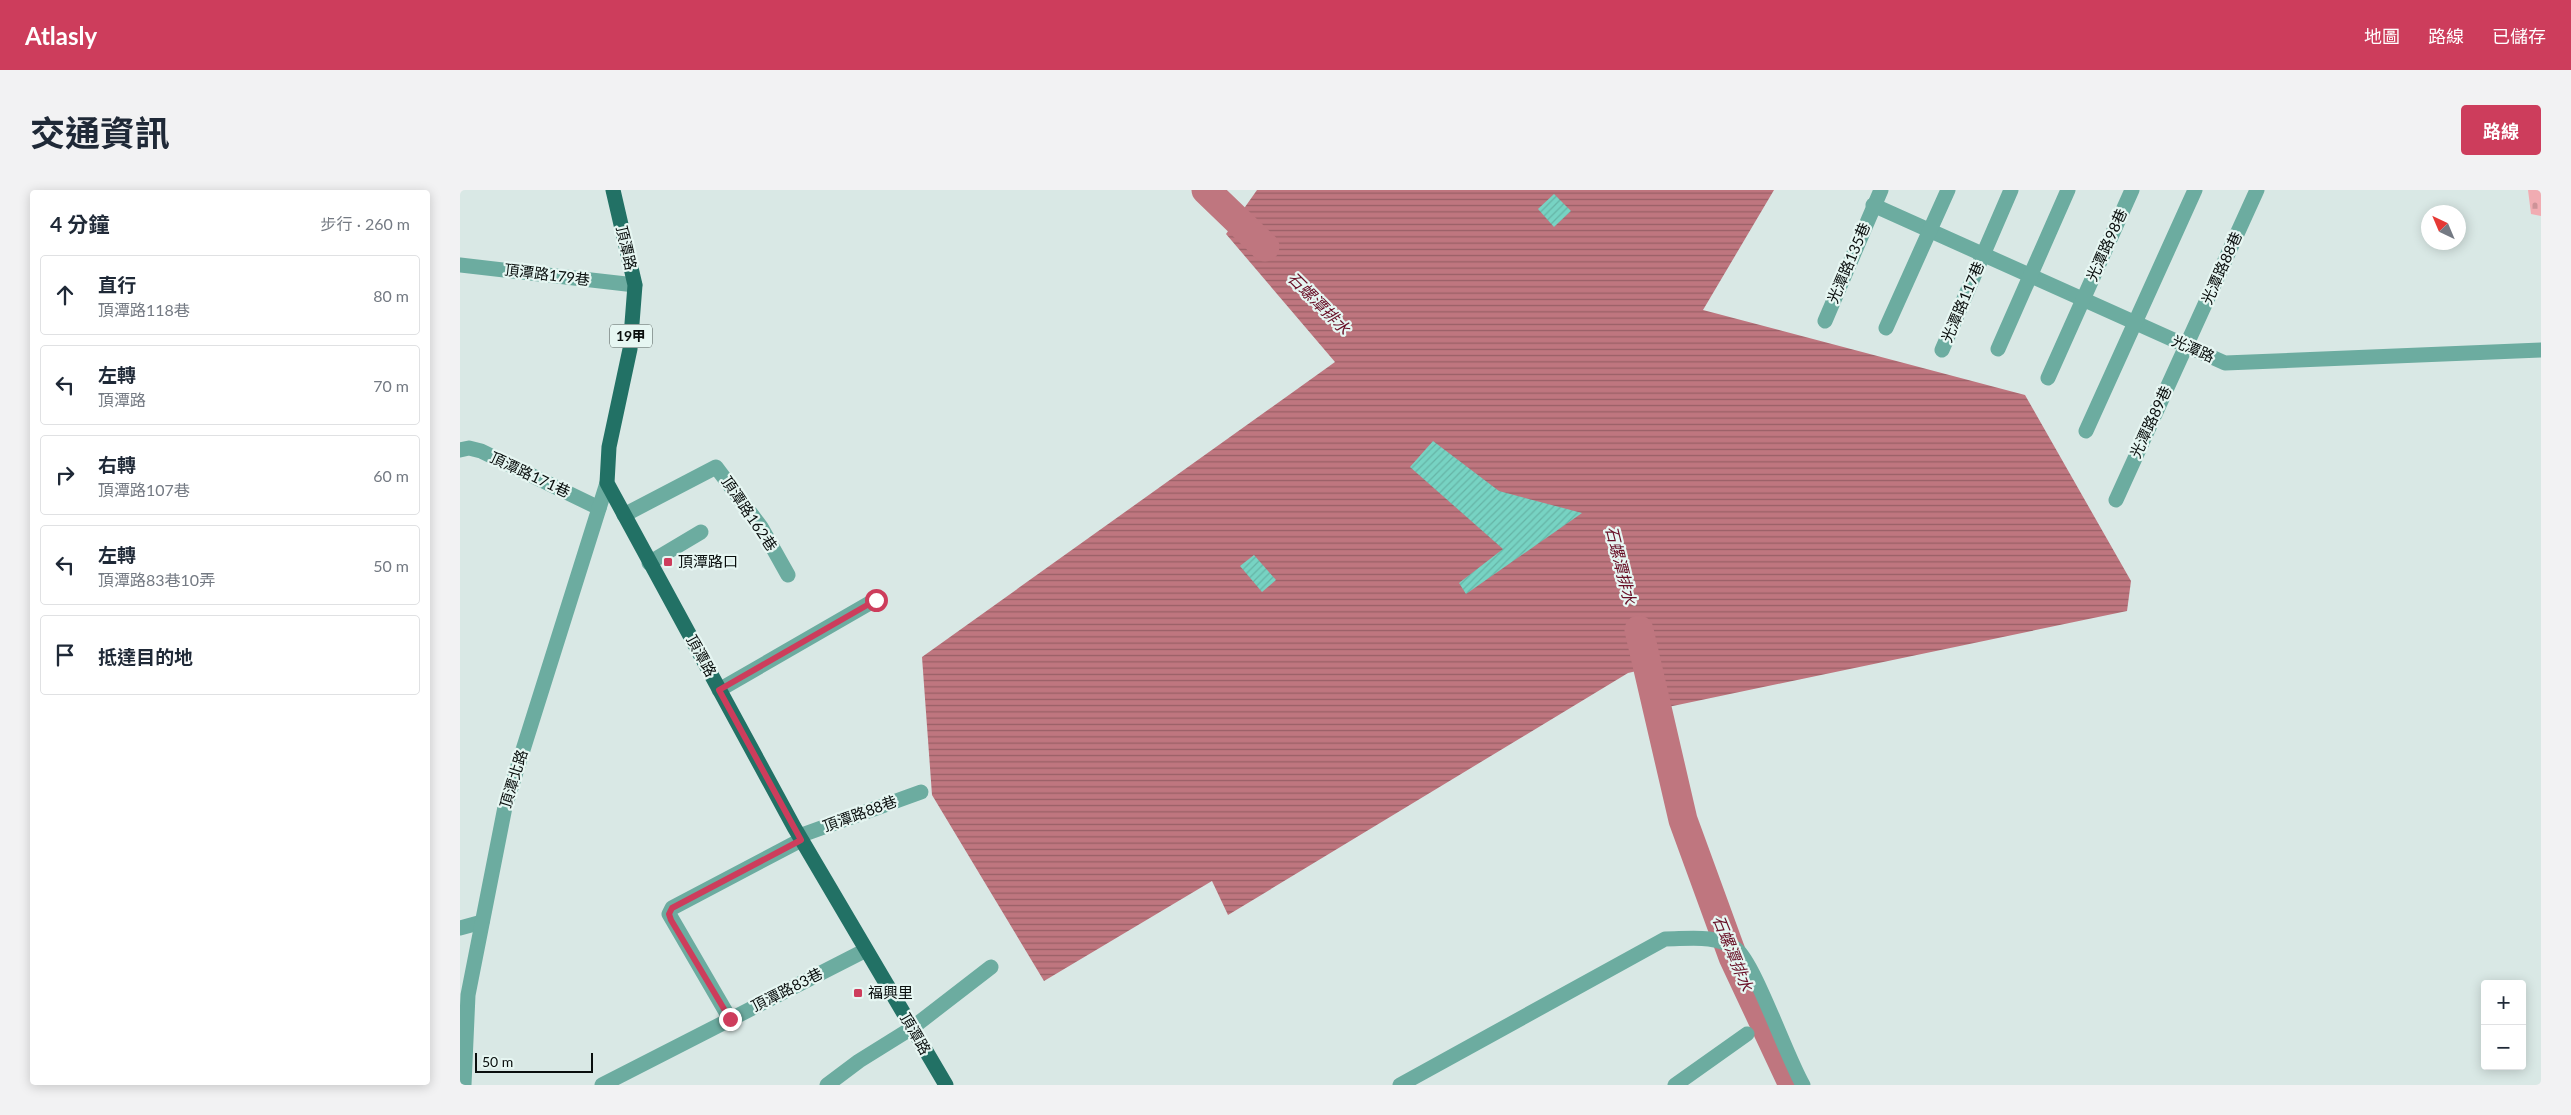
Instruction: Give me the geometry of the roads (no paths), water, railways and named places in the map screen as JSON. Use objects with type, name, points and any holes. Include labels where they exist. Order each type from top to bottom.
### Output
[{"type":"main road","name":"頂潭路","points":[[613,190],[634,285],[630,349],[609,447],[607,483],[800,838],[946,1085]]},
{"type":"street","name":"光潭路135巷","points":[[1825,321],[1881,190]]},
{"type":"street","points":[[1886,328],[1948,190]]},
{"type":"street","name":"光潭路117巷","points":[[1942,350],[2011,190]]},
{"type":"street","points":[[1998,349],[2068,190]]},
{"type":"street","name":"光潭路98巷","points":[[2048,378],[2132,190]]},
{"type":"street","points":[[2086,431],[2195,190]]},
{"type":"street","name":"光潭路88巷","points":[[2186,346],[2257,190]]},
{"type":"street","name":"光潭路","points":[[1873,205],[2225,362],[2541,350]]},
{"type":"street","name":"頂潭路179巷","points":[[460,265],[634,285]]},
{"type":"street","name":"光潭路89巷","points":[[2116,500],[2186,346]]},
{"type":"street","name":"頂潭路171巷","points":[[460,450],[469,448],[481,451],[599,508]]},
{"type":"street","name":"頂潭路162巷","points":[[624,515],[716,467],[761,527],[788,574]]},
{"type":"street","name":"頂潭北路","points":[[464,1085],[468,995],[505,807],[607,483]]},
{"type":"street","points":[[649,563],[701,532]]},
{"type":"street","points":[[719,690],[876,600]]},
{"type":"street","name":"頂潭路88巷","points":[[730,1019],[671,920],[669,914],[672,908],[800,838],[921,792]]},
{"type":"street","points":[[460,928],[482,922]]},
{"type":"street","points":[[1400,1085],[1665,939],[1713,939],[1736,949],[1749,967],[1803,1085]]},
{"type":"street","name":"頂潭路83巷","points":[[602,1085],[866,950]]},
{"type":"street","points":[[827,1085],[912,1028],[991,967]]},
{"type":"street","points":[[1675,1085],[1747,1034]]},
{"type":"water","points":[[1257,190],[1774,190],[1703,310],[2025,395],[2131,581],[2127,611],[1668,707],[1658,666],[1628,673],[1228,915],[1212,881],[1044,981],[932,795],[922,657],[1335,362],[1226,234]]},
{"type":"waterway","name":"石螺潭排水","points":[[1206,190],[1265,247]]},
{"type":"waterway","name":"石螺潭排水","points":[[1639,630],[1683,820],[1733,957],[1793,1085]]},
{"type":"place","name":"頂潭路口","points":[[668,562]]},
{"type":"place","name":"福興里","points":[[858,993]]}]
